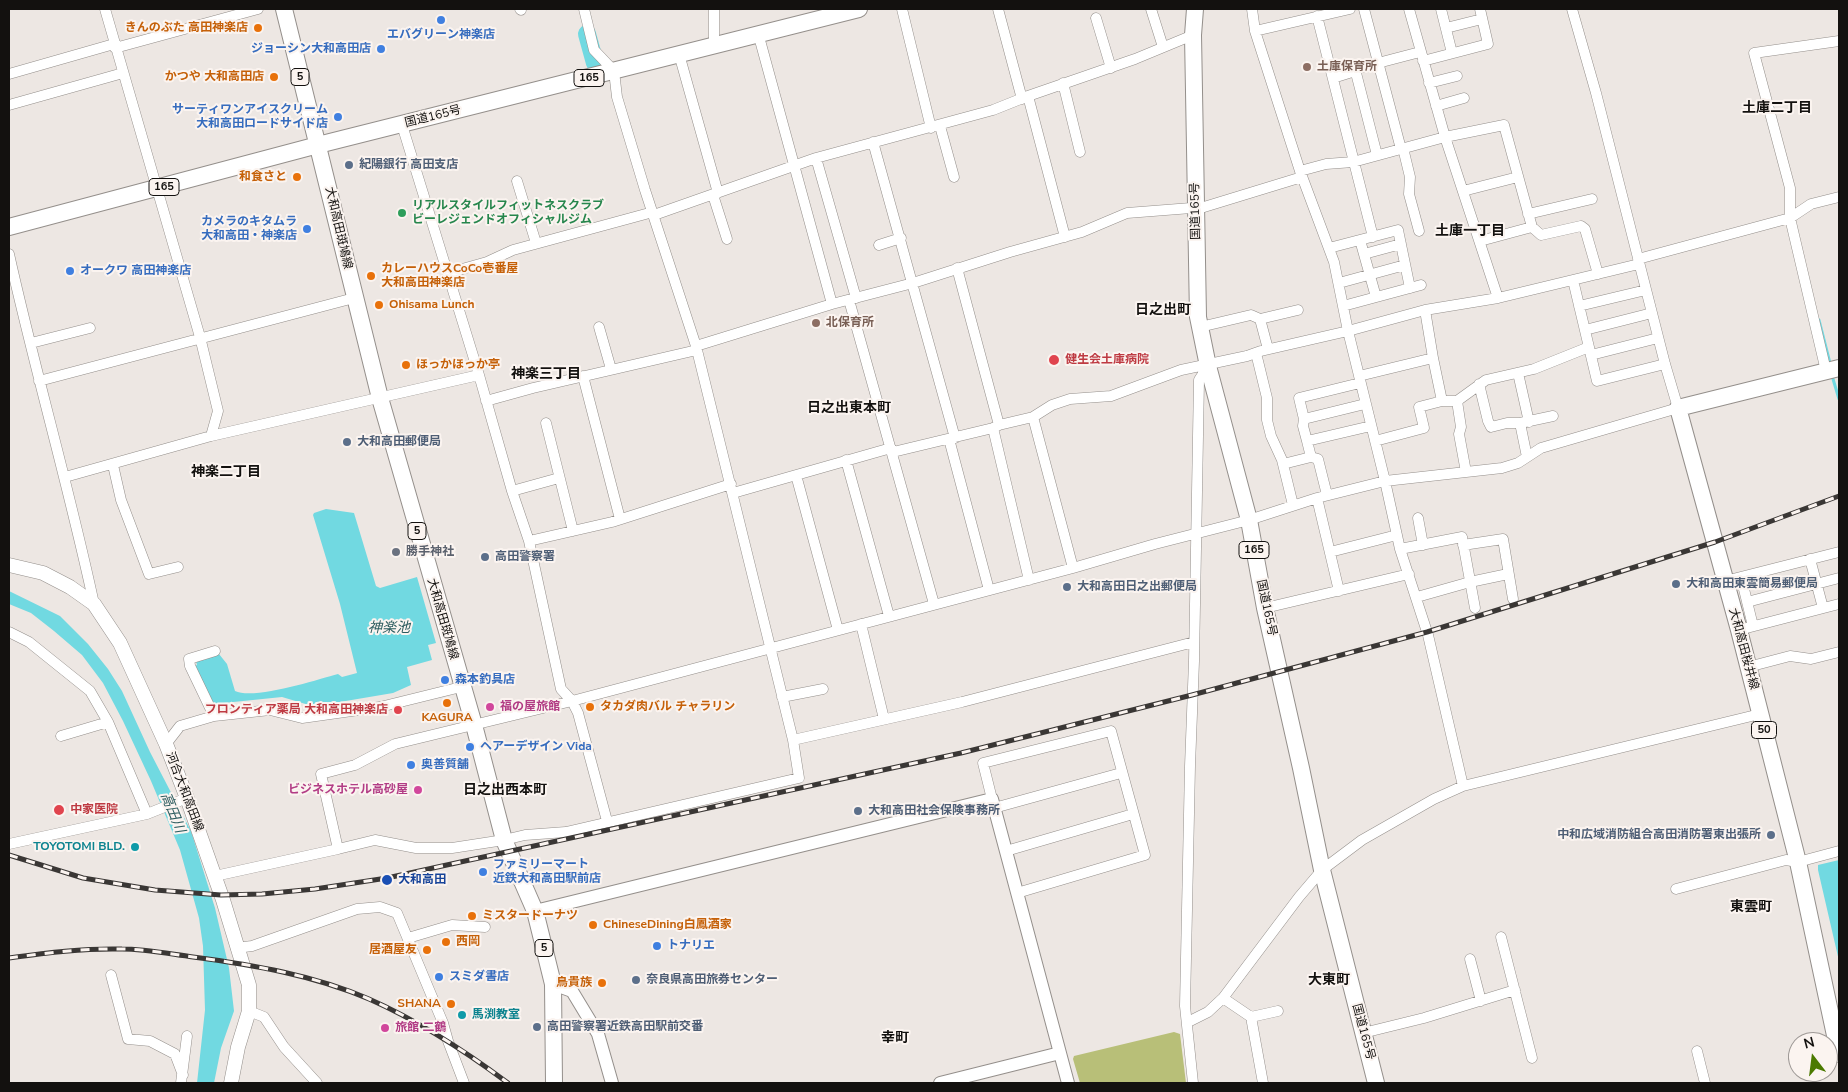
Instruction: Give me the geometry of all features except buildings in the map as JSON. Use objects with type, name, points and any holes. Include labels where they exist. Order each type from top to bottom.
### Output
[{"type":"main road","name":"大和高田斑鳩線","points":[[284,9],[380,398],[474,725],[504,840],[535,911],[553,984],[554,1083]]},
{"type":"main road","name":"国道165号","points":[[9,227],[318,145],[859,9]]},
{"type":"main road","name":"国道165号","points":[[1195,9],[1193,35],[1198,317],[1208,366],[1249,520],[1265,608],[1322,870],[1376,1083]]},
{"type":"main road","points":[[1678,408],[1833,370]]},
{"type":"main road","name":"大和高田桜井線","points":[[1678,408],[1733,579],[1746,628],[1748,667],[1798,862],[1839,1054]]},
{"type":"main road","name":"河合大和高田線","points":[[9,565],[43,573],[70,587],[94,604],[120,642],[166,744],[215,876],[249,985],[249,1011],[238,1047],[231,1083]]},
{"type":"street","points":[[105,9],[200,338],[218,411],[211,436]]},
{"type":"street","points":[[9,74],[258,9]]},
{"type":"street","points":[[215,876],[375,840],[416,848],[452,848],[525,835],[566,832],[799,778],[793,740],[696,348],[617,96],[614,71],[594,50],[584,9]]},
{"type":"street","points":[[714,9],[714,45]]},
{"type":"street","points":[[902,9],[935,127],[954,177]]},
{"type":"street","points":[[998,9],[1065,237]]},
{"type":"street","points":[[1151,9],[1163,48]]},
{"type":"street","points":[[1252,9],[1255,31],[1301,174],[1329,248],[1339,283],[1359,379],[1400,549],[1428,635],[1463,786]]},
{"type":"street","points":[[1255,31],[1350,9]]},
{"type":"street","points":[[1364,9],[1410,177],[1409,194],[1419,232]]},
{"type":"street","points":[[1408,9],[1445,137],[1498,298]]},
{"type":"street","points":[[1441,9],[1452,53]]},
{"type":"street","points":[[338,849],[321,774],[355,765],[395,744],[572,700],[1029,580],[1249,520],[1328,495],[1385,481],[1502,468],[1518,463],[1541,448],[1678,408],[1658,338],[1596,93],[1572,9]]},
{"type":"street","points":[[1333,78],[1352,72],[1355,69],[1379,63],[1452,53],[1488,44],[1481,14],[1446,28]]},
{"type":"street","points":[[1317,16],[1373,236]]},
{"type":"street","points":[[1096,18],[1111,68]]},
{"type":"street","points":[[758,34],[832,304]]},
{"type":"street","points":[[448,273],[487,262],[513,250],[536,243],[653,214],[816,158],[993,110],[1063,83],[1111,68],[1193,35]]},
{"type":"street","points":[[1833,370],[1790,218],[1790,188],[1754,53],[1839,41]]},
{"type":"street","points":[[678,54],[727,239]]},
{"type":"street","points":[[1355,69],[1377,155]]},
{"type":"street","points":[[9,105],[123,73]]},
{"type":"street","points":[[1429,83],[1457,76]]},
{"type":"street","points":[[1063,83],[1080,152]]},
{"type":"street","points":[[1436,106],[1464,98]]},
{"type":"street","points":[[402,125],[479,375],[512,491],[529,541],[561,688],[572,700],[578,713],[607,821]]},
{"type":"street","points":[[486,401],[696,348],[832,304],[913,283],[957,268],[1082,232],[1127,213],[1204,207],[1326,164],[1353,162],[1445,137],[1504,125],[1532,226],[1541,235],[1581,226],[1585,229],[1598,274]]},
{"type":"street","points":[[873,142],[913,283],[989,590]]},
{"type":"street","points":[[816,158],[934,604]]},
{"type":"street","points":[[1463,191],[1518,177]]},
{"type":"street","points":[[517,181],[536,243]]},
{"type":"street","points":[[529,541],[573,532],[732,488],[796,475],[846,460],[952,439],[1033,417],[1052,405],[1070,399],[1111,396],[1181,370],[1208,366],[1425,310],[1498,298],[1598,274],[1790,218],[1811,204],[1839,197]]},
{"type":"street","points":[[1528,214],[1592,199]]},
{"type":"street","points":[[1480,241],[1532,226]]},
{"type":"street","points":[[1329,248],[1398,230],[1410,288]]},
{"type":"street","points":[[878,245],[901,238]]},
{"type":"street","points":[[1360,240],[1376,297]]},
{"type":"street","points":[[1364,254],[1401,244]]},
{"type":"street","points":[[9,254],[39,381],[65,477],[94,604]]},
{"type":"street","points":[[1339,283],[1406,265]]},
{"type":"street","points":[[957,268],[996,426],[1029,580]]},
{"type":"street","points":[[1573,280],[1597,380],[1665,364]]},
{"type":"street","points":[[1343,306],[1421,285]]},
{"type":"street","points":[[1579,306],[1646,290]]},
{"type":"street","points":[[39,381],[354,298]]},
{"type":"street","points":[[1200,327],[1251,315],[1260,319],[1298,310]]},
{"type":"street","points":[[1425,310],[1442,401]]},
{"type":"street","points":[[1585,330],[1652,313]]},
{"type":"street","points":[[1260,319],[1268,349]]},
{"type":"street","points":[[598,326],[611,369]]},
{"type":"street","points":[[31,344],[90,328]]},
{"type":"street","points":[[1375,441],[1424,428],[1419,407],[1442,401],[1457,401],[1486,380],[1518,373],[1590,351],[1658,338]]},
{"type":"street","points":[[1256,353],[1267,398],[1267,420],[1271,436],[1283,464],[1293,505]]},
{"type":"street","points":[[1311,457],[1298,398],[1433,358]]},
{"type":"street","points":[[1193,1083],[1185,1006],[1199,380],[1208,366]]},
{"type":"street","points":[[1518,373],[1525,423],[1527,457]]},
{"type":"street","points":[[65,477],[211,436],[479,375]]},
{"type":"street","points":[[583,376],[620,519]]},
{"type":"street","points":[[1479,384],[1491,427],[1506,423],[1525,423],[1553,416]]},
{"type":"street","points":[[1457,401],[1461,427],[1459,434],[1466,472]]},
{"type":"street","points":[[1304,419],[1365,404]]},
{"type":"street","points":[[1033,417],[1073,568]]},
{"type":"street","points":[[546,423],[573,532]]},
{"type":"street","points":[[1307,441],[1371,426]]},
{"type":"street","points":[[1283,464],[1311,457],[1318,459],[1328,495]]},
{"type":"street","points":[[846,460],[889,616]]},
{"type":"street","points":[[113,465],[121,500],[149,574],[178,567]]},
{"type":"street","points":[[796,475],[838,630]]},
{"type":"street","points":[[512,491],[559,478]]},
{"type":"street","points":[[1317,498],[1339,591]]},
{"type":"street","points":[[1418,518],[1423,544]]},
{"type":"street","points":[[1330,552],[1397,535]]},
{"type":"street","points":[[1400,549],[1462,537],[1475,608]]},
{"type":"street","points":[[1463,545],[1503,538],[1513,599]]},
{"type":"street","points":[[1839,552],[1733,579],[1747,602],[1746,628],[1839,604]]},
{"type":"street","points":[[1810,559],[1823,608]]},
{"type":"street","points":[[1265,608],[1409,574]]},
{"type":"street","points":[[1417,597],[1470,582],[1508,574]]},
{"type":"street","points":[[1747,602],[1839,578]]},
{"type":"street","points":[[861,624],[884,719]]},
{"type":"street","points":[[9,632],[29,642],[90,691],[108,722],[152,812]]},
{"type":"street","points":[[793,740],[962,702],[1194,642]]},
{"type":"street","points":[[214,716],[190,666],[189,659],[215,650]]},
{"type":"street","points":[[1748,667],[1790,656],[1811,659],[1839,652]]},
{"type":"street","points":[[166,744],[180,726],[214,716],[270,710],[302,718],[380,707],[462,687]]},
{"type":"street","points":[[782,697],[822,688]]},
{"type":"street","points":[[1188,1022],[1208,1012],[1223,998],[1299,897],[1322,870],[1362,840],[1434,799],[1463,786],[1760,714]]},
{"type":"street","points":[[61,736],[108,722]]},
{"type":"street","points":[[1017,893],[1145,855],[1111,731],[983,763],[993,804],[1068,1083]]},
{"type":"street","points":[[535,911],[1122,773]]},
{"type":"street","points":[[9,844],[152,812],[186,799]]},
{"type":"street","points":[[1006,851],[1133,814]]},
{"type":"street","points":[[1676,889],[1786,860],[1798,862],[1839,851]]},
{"type":"street","points":[[236,948],[252,946],[357,909],[380,907],[397,913],[443,1023],[464,1083]]},
{"type":"street","points":[[408,938],[452,925],[485,927]]},
{"type":"street","points":[[1501,937],[1532,1058]]},
{"type":"street","points":[[1470,959],[1481,1000]]},
{"type":"street","points":[[111,974],[128,1039],[150,1041],[175,1054],[182,1079]]},
{"type":"street","points":[[553,984],[572,992],[598,1034],[612,1083]]},
{"type":"street","points":[[1363,1033],[1424,1018],[1515,990]]},
{"type":"street","points":[[1223,998],[1251,1017],[1263,1083]]},
{"type":"street","points":[[249,1011],[264,1017],[284,1047],[317,1083]]},
{"type":"street","points":[[1251,1017],[1278,1011]]},
{"type":"street","points":[[182,1079],[187,1036]]},
{"type":"street","points":[[1697,1050],[1705,1083]]},
{"type":"street","points":[[940,1083],[1060,1054]]},
{"type":"green space","points":[[1174,1032],[1180,1034],[1186,1083],[1080,1083],[1073,1059],[1074,1056]]},
{"type":"water","name":"神楽池","points":[[326,509],[354,513],[376,586],[380,588],[417,577],[436,643],[428,645],[432,660],[407,667],[411,685],[393,693],[322,705],[309,705],[282,697],[214,704],[210,702],[194,666],[197,665],[196,661],[219,654],[227,664],[235,691],[244,693],[270,691],[338,674],[342,677],[357,673],[340,604],[313,515]]},
{"type":"water","name":"高田川","points":[[9,591],[60,616],[88,644],[108,669],[122,691],[150,752],[191,831],[215,908],[229,968],[234,1011],[221,1048],[214,1083],[197,1083],[205,1010],[203,946],[199,918],[180,850],[151,781],[103,683],[82,655],[54,631],[31,613],[9,604]]},
{"type":"water","points":[[1839,860],[1839,961],[1818,865]]},
{"type":"waterway","points":[[587,34],[595,63]]},
{"type":"waterway","points":[[1819,320],[1830,363]]},
{"type":"waterway","points":[[1833,379],[1839,399]]},
{"type":"railway","points":[[9,855],[83,878],[155,890],[221,895],[262,894],[315,889],[387,878],[961,753],[1192,695],[1427,632],[1715,542],[1839,496]]},
{"type":"railway","points":[[9,958],[79,950],[131,949],[238,964],[305,977],[369,999],[406,1017],[458,1048],[508,1083]]},
{"type":"place","name":"エバグリーン神楽店","points":[[441,20]]},
{"type":"place","name":"きんのぶた 高田神楽店","points":[[258,28]]},
{"type":"place","name":"ジョーシン大和高田店","points":[[381,49]]},
{"type":"place","name":"土庫保育所","points":[[1307,67]]},
{"type":"place","name":"かつや 大和高田店","points":[[274,77]]},
{"type":"place","name":"サーティワンアイスクリーム 大和高田ロードサイド店","points":[[338,117]]},
{"type":"place","name":"紀陽銀行 高田支店","points":[[349,165]]},
{"type":"place","name":"和食さと","points":[[297,177]]},
{"type":"place","name":"リアルスタイルフィットネスクラブ ビーレジェンドオフィシャルジム","points":[[402,213]]},
{"type":"place","name":"カメラのキタムラ 大和高田・神楽店","points":[[307,229]]},
{"type":"place","name":"オークワ 高田神楽店","points":[[70,271]]},
{"type":"place","name":"カレーハウスCoCo壱番屋 大和高田神楽店","points":[[371,276]]},
{"type":"place","name":"Ohisama Lunch","points":[[379,305]]},
{"type":"place","name":"北保育所","points":[[816,323]]},
{"type":"place","name":"健生会土庫病院","points":[[1054,360]]},
{"type":"place","name":"ほっかほっか亭","points":[[406,365]]},
{"type":"place","name":"大和高田郵便局","points":[[347,442]]},
{"type":"place","name":"勝手神社","points":[[396,552]]},
{"type":"place","name":"高田警察署","points":[[485,557]]},
{"type":"place","name":"大和高田東雲簡易郵便局","points":[[1676,584]]},
{"type":"place","name":"大和高田日之出郵便局","points":[[1067,587]]},
{"type":"place","name":"森本釣具店","points":[[445,680]]},
{"type":"place","name":"KAGURA","points":[[447,703]]},
{"type":"place","name":"福の屋旅館","points":[[490,707]]},
{"type":"place","name":"タカダ肉バル チャラリン","points":[[590,707]]},
{"type":"place","name":"フロンティア薬局 大和高田神楽店","points":[[398,710]]},
{"type":"place","name":"ヘアーデザイン Vida","points":[[470,747]]},
{"type":"place","name":"奥善質舗","points":[[411,765]]},
{"type":"place","name":"ビジネスホテル高砂屋","points":[[418,790]]},
{"type":"place","name":"中家医院","points":[[59,810]]},
{"type":"place","name":"大和高田社会保険事務所","points":[[858,811]]},
{"type":"place","name":"中和広域消防組合高田消防署東出張所","points":[[1771,835]]},
{"type":"place","name":"TOYOTOMI BLD.","points":[[135,847]]},
{"type":"place","name":"ファミリーマート 近鉄大和高田駅前店","points":[[483,872]]},
{"type":"place","name":"大和高田","points":[[387,880]]},
{"type":"place","name":"ミスタードーナツ","points":[[472,916]]},
{"type":"place","name":"ChineseDining白鳳酒家","points":[[593,925]]},
{"type":"place","name":"西岡","points":[[446,942]]},
{"type":"place","name":"トナリエ","points":[[657,946]]},
{"type":"place","name":"居酒屋友","points":[[427,950]]},
{"type":"place","name":"スミダ書店","points":[[439,977]]},
{"type":"place","name":"奈良県高田旅券センター","points":[[636,980]]},
{"type":"place","name":"鳥貴族","points":[[602,983]]},
{"type":"place","name":"SHANA","points":[[451,1004]]},
{"type":"place","name":"馬渕教室","points":[[462,1015]]},
{"type":"place","name":"高田警察署近鉄高田駅前交番","points":[[537,1027]]},
{"type":"place","name":"旅館 二鶴","points":[[385,1028]]},
{"type":"district","name":"土庫二丁目","points":[[1777,109]]},
{"type":"district","name":"土庫一丁目","points":[[1470,232]]},
{"type":"district","name":"日之出町","points":[[1163,311]]},
{"type":"district","name":"神楽三丁目","points":[[546,375]]},
{"type":"district","name":"日之出東本町","points":[[849,409]]},
{"type":"district","name":"神楽二丁目","points":[[226,473]]},
{"type":"district","name":"日之出西本町","points":[[505,791]]},
{"type":"district","name":"東雲町","points":[[1751,908]]},
{"type":"district","name":"大東町","points":[[1329,981]]},
{"type":"district","name":"幸町","points":[[895,1039]]}]
